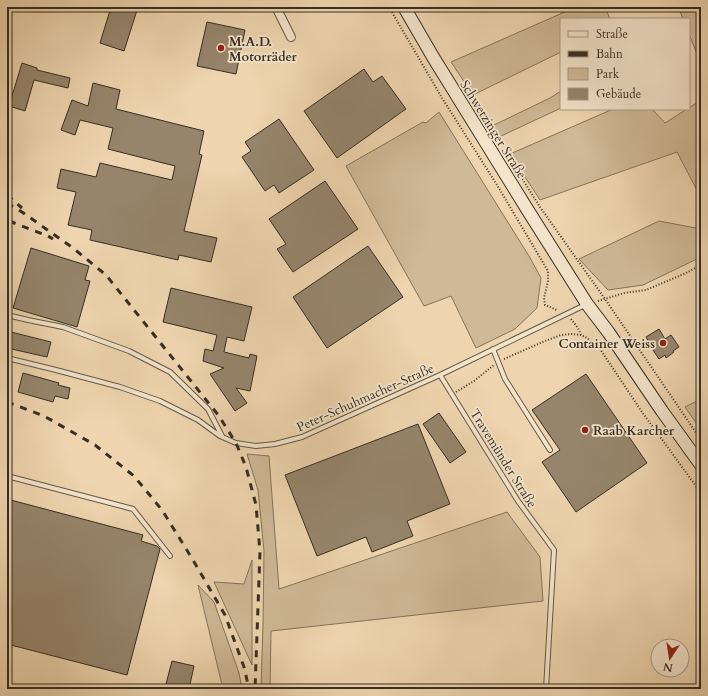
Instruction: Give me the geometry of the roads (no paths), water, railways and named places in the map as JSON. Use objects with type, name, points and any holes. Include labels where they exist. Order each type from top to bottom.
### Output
[{"type":"main road","name":"Schwetzinger Straße","points":[[404,7],[432,57],[587,304],[701,465]]},
{"type":"street","points":[[276,7],[291,37]]},
{"type":"lane","name":"Peter-Schuhmacher-Straße","points":[[7,358],[120,387],[160,402],[198,420],[223,437],[236,443],[256,446],[275,444],[302,437],[440,375],[587,304]]},
{"type":"lane","points":[[7,315],[64,327],[129,351],[170,372],[208,409],[223,437]]},
{"type":"lane","points":[[493,349],[505,379],[550,450]]},
{"type":"lane","name":"Travemünder Straße","points":[[440,375],[518,501],[554,550],[546,689]]},
{"type":"lane","points":[[7,476],[133,509],[170,556]]},
{"type":"railway","points":[[7,195],[22,208]]},
{"type":"railway","points":[[7,203],[73,248],[106,275],[219,416],[236,443],[246,467],[256,505],[260,552],[255,689]]},
{"type":"railway","points":[[9,221],[53,239]]},
{"type":"railway","points":[[7,402],[44,416],[95,445],[134,476],[162,510],[225,615],[244,667],[249,689]]},
{"type":"place","name":"M.A.D. Motorräder","points":[[221,48]]},
{"type":"place","name":"Container Weiss","points":[[663,343]]},
{"type":"place","name":"Raab Karcher","points":[[585,430]]}]
